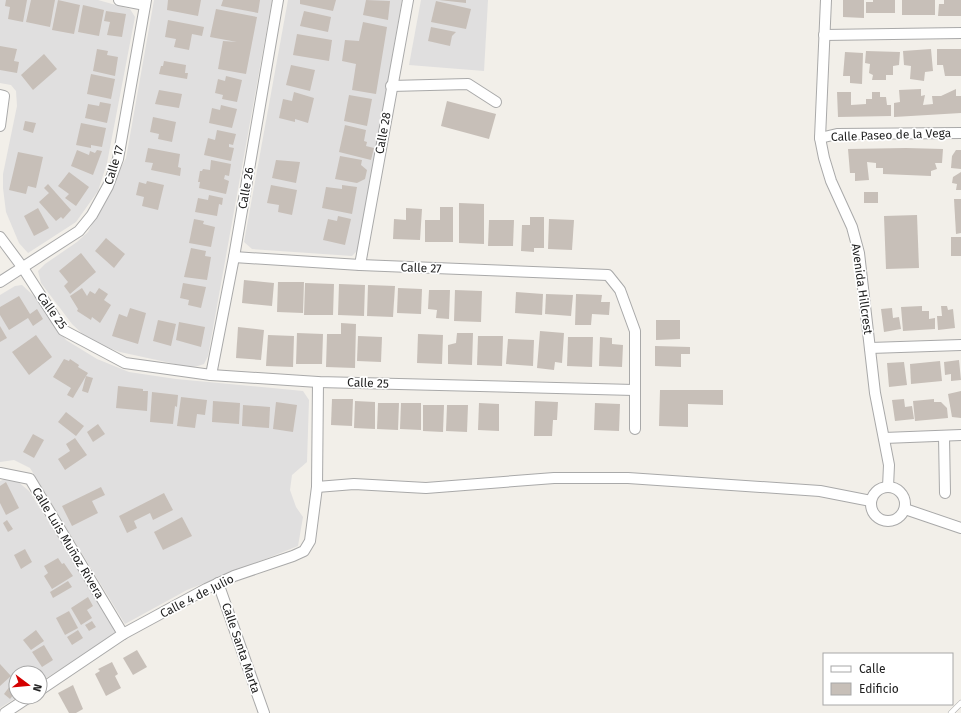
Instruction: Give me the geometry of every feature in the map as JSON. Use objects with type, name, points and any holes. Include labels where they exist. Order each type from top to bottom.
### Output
[{"type":"street","points":[[120,0],[145,2]]},
{"type":"street","name":"Calle 26","points":[[211,376],[234,257],[278,0]]},
{"type":"street","name":"Calle 28","points":[[360,265],[391,86],[408,0]]},
{"type":"street","name":"Avenida Hillcrest","points":[[826,0],[820,138],[831,181],[852,227],[859,253],[875,393],[889,465],[888,487]]},
{"type":"street","name":"Calle 17","points":[[0,282],[79,231],[92,215],[108,186],[118,159],[145,2]]},
{"type":"street","points":[[824,35],[961,34]]},
{"type":"street","points":[[391,86],[468,84],[496,102]]},
{"type":"street","points":[[0,95],[4,96],[0,126]]},
{"type":"street","name":"Calle Paseo de la Vega","points":[[820,138],[837,134],[961,133]]},
{"type":"street","name":"Calle 25","points":[[0,237],[23,268],[62,330],[124,364],[211,376],[318,382],[634,390]]},
{"type":"street","name":"Calle 27","points":[[234,257],[360,265],[608,275],[620,290],[634,331],[634,390]]},
{"type":"street","points":[[870,348],[961,345]]},
{"type":"street","points":[[318,382],[317,487],[354,484],[426,488],[554,478],[628,478],[820,491],[871,501]]},
{"type":"street","points":[[634,390],[635,429]]},
{"type":"street","points":[[944,436],[945,493]]},
{"type":"street","points":[[884,438],[961,436]]},
{"type":"street","name":"Calle Luis Muñoz Rivera","points":[[0,473],[30,479],[123,634]]},
{"type":"street","name":"Calle 4 de Julio","points":[[48,685],[123,634],[218,583],[304,551],[310,541],[317,487]]},
{"type":"street","points":[[888,487],[898,490],[902,494],[906,504],[905,509],[899,518],[895,521],[884,522],[879,520],[872,512],[871,501],[877,491],[888,487]]},
{"type":"street","points":[[905,509],[961,528]]},
{"type":"street","name":"Calle Santa Marta","points":[[218,583],[264,713]]},
{"type":"street","points":[[5,713],[17,705]]},
{"type":"lane","points":[[951,713],[961,703]]},
{"type":"shaded area","points":[[0,0],[98,0],[130,9],[135,17],[107,163],[98,191],[76,222],[28,253],[19,243],[6,212],[3,188],[3,174],[17,106],[16,91],[11,85],[0,83]]},
{"type":"shaded area","points":[[154,0],[272,0],[208,356],[204,364],[189,367],[120,352],[90,341],[72,324],[41,283],[38,271],[45,264],[77,242],[88,232],[126,158]]},
{"type":"shaded area","points":[[288,0],[402,0],[358,250],[352,256],[252,249],[244,242]]},
{"type":"shaded area","points":[[421,0],[488,0],[484,71],[409,65]]},
{"type":"shaded area","points":[[22,285],[35,297],[66,340],[97,359],[129,372],[176,379],[303,391],[309,400],[307,462],[292,475],[290,490],[296,507],[303,517],[298,546],[187,590],[125,624],[30,468],[14,460],[0,462],[0,295],[15,286]]},
{"type":"shaded area","points":[[5,479],[17,481],[29,491],[116,629],[114,635],[48,677],[48,665],[8,665],[8,703],[0,708],[0,481]]},
{"type":"building","points":[[6,0],[27,0],[23,22],[8,19],[10,7],[5,6]]},
{"type":"building","points":[[31,0],[55,0],[50,27],[26,22]]},
{"type":"building","points":[[58,0],[80,5],[74,34],[52,30]]},
{"type":"building","points":[[168,0],[201,0],[198,16],[167,10]]},
{"type":"building","points":[[223,0],[260,0],[258,13],[221,6]]},
{"type":"building","points":[[300,0],[336,0],[333,11],[300,4]]},
{"type":"building","points":[[366,0],[390,1],[388,20],[363,15]]},
{"type":"building","points":[[439,0],[466,0],[466,3]]},
{"type":"building","points":[[843,0],[864,0],[864,18],[843,17]]},
{"type":"building","points":[[873,0],[895,0],[895,13],[866,13],[866,2],[873,2]]},
{"type":"building","points":[[902,0],[935,0],[935,15],[902,15]]},
{"type":"building","points":[[944,0],[961,0],[961,16],[938,16],[939,4],[944,4]]},
{"type":"building","points":[[436,1],[471,9],[466,29],[431,22]]},
{"type":"building","points":[[83,5],[104,10],[99,36],[78,32]]},
{"type":"building","points":[[216,9],[257,17],[246,74],[218,69],[223,41],[237,42],[210,37]]},
{"type":"building","points":[[106,11],[126,14],[122,37],[107,35],[110,22],[104,21]]},
{"type":"building","points":[[304,11],[331,17],[328,32],[300,26]]},
{"type":"building","points":[[168,20],[204,27],[202,36],[192,34],[189,50],[174,47],[176,39],[165,37]]},
{"type":"building","points":[[363,22],[387,27],[376,94],[352,90],[356,64],[342,61],[345,40],[359,41]]},
{"type":"building","points":[[431,27],[456,32],[452,36],[450,46],[428,41]]},
{"type":"building","points":[[297,34],[332,40],[329,61],[293,55]]},
{"type":"building","points":[[0,46],[17,49],[14,61],[19,62],[17,73],[0,70]]},
{"type":"building","points":[[97,49],[108,51],[107,55],[118,57],[115,76],[93,71]]},
{"type":"building","points":[[931,49],[933,71],[925,72],[924,81],[910,79],[911,66],[904,65],[903,51]]},
{"type":"building","points":[[937,49],[961,49],[961,76],[945,76],[943,65],[937,65]]},
{"type":"building","points":[[866,51],[900,52],[899,65],[893,66],[893,75],[886,75],[886,80],[872,80],[873,75],[869,73],[870,64],[865,63]]},
{"type":"building","points":[[845,52],[863,53],[862,84],[850,83],[850,76],[843,76]]},
{"type":"building","points":[[44,54],[57,69],[33,90],[21,75]]},
{"type":"building","points":[[164,61],[186,65],[185,73],[188,73],[187,79],[159,74]]},
{"type":"building","points":[[291,65],[315,70],[310,91],[286,85]]},
{"type":"building","points":[[91,74],[115,79],[111,99],[87,94]]},
{"type":"building","points":[[226,76],[242,80],[237,102],[222,99],[223,95],[215,93],[218,79],[225,81]]},
{"type":"building","points":[[921,89],[921,96],[925,95],[923,105],[933,104],[932,96],[941,96],[956,89],[956,96],[961,96],[961,113],[894,117],[894,103],[900,102],[899,90]]},
{"type":"building","points":[[159,90],[182,94],[179,108],[155,104]]},
{"type":"building","points":[[294,92],[314,98],[308,123],[295,119],[295,122],[279,118],[283,99],[292,101]]},
{"type":"building","points":[[837,92],[851,92],[851,105],[866,104],[866,99],[872,99],[872,92],[880,92],[880,97],[886,97],[887,105],[891,105],[891,116],[838,117]]},
{"type":"building","points":[[349,95],[372,99],[367,126],[344,121]]},
{"type":"building","points":[[447,101],[496,114],[489,139],[441,126]]},
{"type":"building","points":[[100,102],[111,104],[107,123],[85,118],[88,104],[99,106]]},
{"type":"building","points":[[221,105],[237,109],[232,128],[209,123],[212,108],[220,110]]},
{"type":"building","points":[[153,117],[176,122],[172,142],[158,139],[159,134],[150,132]]},
{"type":"building","points":[[25,121],[36,123],[33,133],[23,130]]},
{"type":"building","points":[[81,123],[106,128],[102,147],[91,145],[91,148],[76,145]]},
{"type":"building","points":[[345,125],[366,130],[364,141],[367,142],[366,146],[374,148],[371,160],[339,152]]},
{"type":"building","points":[[217,130],[236,134],[233,145],[229,144],[229,147],[234,148],[231,161],[204,155],[208,138],[215,140]]},
{"type":"building","points":[[148,148],[180,154],[178,167],[181,168],[180,176],[151,170],[153,163],[145,162]]},
{"type":"building","points":[[848,149],[943,149],[942,163],[935,163],[937,169],[931,171],[931,176],[883,174],[883,168],[876,168],[876,163],[867,162],[869,180],[855,181],[855,173],[850,173]]},
{"type":"building","points":[[77,150],[89,155],[90,151],[95,153],[97,150],[102,151],[93,175],[71,166]]},
{"type":"building","points":[[956,150],[961,150],[961,169],[951,168],[952,156]]},
{"type":"building","points":[[18,152],[43,157],[36,188],[28,186],[26,194],[9,190]]},
{"type":"building","points":[[340,156],[362,160],[361,165],[367,170],[365,179],[357,183],[335,179]]},
{"type":"building","points":[[211,160],[231,164],[229,176],[225,175],[224,179],[229,181],[226,194],[199,188],[200,182],[198,182],[200,171],[203,169],[210,170]]},
{"type":"building","points":[[276,160],[300,162],[296,183],[272,178]]},
{"type":"building","points":[[69,172],[89,187],[76,206],[65,198],[69,194],[58,186]]},
{"type":"building","points":[[961,172],[961,190],[956,190],[957,184],[952,183],[953,177]]},
{"type":"building","points":[[147,181],[164,185],[158,210],[142,206],[144,197],[136,195],[139,182],[146,184]]},
{"type":"building","points":[[48,184],[71,210],[63,219],[61,217],[56,221],[39,202],[49,193],[44,188]]},
{"type":"building","points":[[271,185],[297,190],[292,215],[278,212],[279,205],[267,203]]},
{"type":"building","points":[[342,185],[357,187],[352,214],[322,208],[326,187],[342,189]]},
{"type":"building","points":[[864,192],[878,192],[878,203],[864,203]]},
{"type":"building","points":[[209,195],[223,198],[222,205],[219,204],[217,216],[195,212],[198,198],[208,200]]},
{"type":"building","points":[[954,199],[961,199],[961,233],[956,234]]},
{"type":"building","points":[[459,203],[484,204],[484,244],[459,243]]},
{"type":"building","points":[[440,207],[453,207],[453,242],[425,242],[425,220],[440,220]]},
{"type":"building","points":[[38,208],[49,228],[34,236],[24,216]]},
{"type":"building","points":[[406,208],[422,209],[420,240],[393,239],[394,219],[406,220]]},
{"type":"building","points":[[917,215],[919,268],[886,269],[884,216]]},
{"type":"building","points":[[338,216],[351,219],[345,245],[323,240],[328,219],[337,221]]},
{"type":"building","points":[[530,217],[544,217],[544,248],[534,248],[534,252],[521,251],[522,225],[530,225]]},
{"type":"building","points":[[194,219],[204,221],[203,224],[215,227],[211,247],[189,243]]},
{"type":"building","points":[[549,219],[574,220],[572,250],[548,249]]},
{"type":"building","points":[[489,220],[514,220],[513,246],[488,246]]},
{"type":"building","points":[[951,237],[961,237],[961,256],[951,256]]},
{"type":"building","points":[[106,238],[125,254],[114,268],[95,251]]},
{"type":"building","points":[[191,248],[206,251],[205,256],[211,257],[207,280],[184,277]]},
{"type":"building","points":[[81,253],[96,272],[70,294],[64,286],[68,282],[59,271]]},
{"type":"building","points":[[244,280],[274,283],[272,306],[242,303]]},
{"type":"building","points":[[278,282],[304,282],[303,313],[277,312]]},
{"type":"building","points":[[183,283],[206,287],[201,308],[188,305],[189,300],[180,298]]},
{"type":"building","points":[[305,283],[334,284],[333,315],[304,315]]},
{"type":"building","points":[[339,284],[365,285],[364,316],[338,315]]},
{"type":"building","points":[[368,285],[395,286],[393,317],[367,316]]},
{"type":"building","points":[[82,288],[87,296],[90,291],[95,294],[99,288],[108,294],[104,300],[111,305],[100,323],[92,317],[91,320],[77,311],[78,309],[70,296]]},
{"type":"building","points":[[398,288],[422,289],[421,314],[397,313]]},
{"type":"building","points":[[429,290],[450,290],[449,319],[436,318],[437,310],[428,309]]},
{"type":"building","points":[[455,290],[482,291],[481,322],[454,321]]},
{"type":"building","points":[[516,292],[543,294],[542,315],[515,313]]},
{"type":"building","points":[[546,294],[573,295],[571,316],[545,314]]},
{"type":"building","points":[[576,294],[602,295],[601,302],[610,302],[609,315],[592,314],[591,325],[575,325]]},
{"type":"building","points":[[19,296],[30,314],[37,309],[43,319],[33,326],[28,318],[9,330],[0,315],[0,307]]},
{"type":"building","points":[[922,306],[922,311],[929,311],[929,319],[935,318],[935,329],[903,331],[901,307]]},
{"type":"building","points":[[941,306],[947,306],[948,310],[953,309],[955,328],[938,330],[937,316],[942,316]]},
{"type":"building","points":[[130,308],[146,313],[138,344],[112,336],[119,314],[127,317]]},
{"type":"building","points":[[892,308],[893,318],[899,317],[901,329],[884,332],[881,309]]},
{"type":"building","points":[[158,320],[176,324],[171,346],[153,341]]},
{"type":"building","points":[[656,320],[680,320],[680,339],[656,340]]},
{"type":"building","points":[[179,322],[205,327],[201,347],[176,340]]},
{"type":"building","points":[[341,323],[356,324],[355,368],[326,367],[327,334],[341,334]]},
{"type":"building","points":[[0,326],[7,338],[0,342]]},
{"type":"building","points":[[238,327],[264,330],[261,360],[236,358]]},
{"type":"building","points":[[540,331],[564,333],[562,363],[555,362],[554,370],[537,368]]},
{"type":"building","points":[[297,333],[323,334],[322,364],[296,364]]},
{"type":"building","points":[[457,333],[473,333],[472,365],[448,364],[448,345],[456,343]]},
{"type":"building","points":[[418,334],[443,335],[442,364],[417,363]]},
{"type":"building","points":[[36,335],[52,357],[29,375],[12,352]]},
{"type":"building","points":[[268,335],[294,336],[293,367],[266,366]]},
{"type":"building","points":[[358,336],[382,337],[381,362],[357,361]]},
{"type":"building","points":[[478,336],[503,336],[502,366],[477,365]]},
{"type":"building","points":[[568,337],[593,337],[592,367],[567,366]]},
{"type":"building","points":[[600,337],[612,338],[612,344],[623,345],[622,367],[599,366]]},
{"type":"building","points":[[508,339],[534,340],[533,366],[506,364]]},
{"type":"building","points":[[655,346],[690,347],[690,354],[681,354],[681,367],[655,366]]},
{"type":"building","points":[[64,359],[69,361],[70,359],[79,365],[78,367],[88,373],[73,398],[67,395],[71,388],[53,377]]},
{"type":"building","points":[[959,360],[961,380],[951,381],[951,374],[945,375],[944,362]]},
{"type":"building","points":[[940,361],[942,381],[911,384],[910,364]]},
{"type":"building","points":[[904,362],[907,385],[889,387],[887,363]]},
{"type":"building","points":[[86,376],[93,378],[88,393],[82,391]]},
{"type":"building","points":[[118,386],[148,391],[147,411],[116,408]]},
{"type":"building","points":[[660,390],[723,390],[723,405],[688,404],[688,427],[659,426]]},
{"type":"building","points":[[961,391],[961,418],[952,417],[948,394]]},
{"type":"building","points":[[152,392],[178,395],[173,424],[150,422]]},
{"type":"building","points":[[181,397],[207,400],[205,415],[197,414],[195,428],[177,426]]},
{"type":"building","points":[[332,399],[353,399],[352,426],[331,425]]},
{"type":"building","points":[[904,399],[905,407],[912,406],[914,419],[895,421],[892,400]]},
{"type":"building","points":[[934,399],[934,402],[941,402],[947,408],[948,418],[915,421],[913,401]]},
{"type":"building","points":[[213,401],[240,403],[239,424],[212,422]]},
{"type":"building","points":[[355,401],[375,402],[375,429],[354,428]]},
{"type":"building","points":[[535,401],[558,402],[557,420],[553,420],[552,436],[534,436]]},
{"type":"building","points":[[276,402],[297,405],[293,432],[273,429]]},
{"type":"building","points":[[378,403],[399,403],[398,430],[377,429]]},
{"type":"building","points":[[401,403],[421,403],[421,430],[400,429]]},
{"type":"building","points":[[479,403],[499,404],[499,431],[478,430]]},
{"type":"building","points":[[595,403],[620,404],[619,431],[594,430]]},
{"type":"building","points":[[243,405],[270,407],[269,428],[242,426]]},
{"type":"building","points":[[423,405],[444,405],[443,432],[423,431]]},
{"type":"building","points":[[447,405],[468,405],[467,432],[446,431]]},
{"type":"building","points":[[66,412],[84,426],[76,436],[58,422]]},
{"type":"building","points":[[98,424],[105,434],[93,442],[87,432]]},
{"type":"building","points":[[33,434],[44,440],[34,458],[23,452]]},
{"type":"building","points":[[75,438],[87,455],[65,470],[58,459],[70,451],[66,444]]},
{"type":"building","points":[[6,482],[19,508],[6,515],[0,503],[0,486]]},
{"type":"building","points":[[101,487],[105,495],[92,501],[98,513],[72,526],[62,506]]},
{"type":"building","points":[[164,493],[173,510],[153,520],[150,513],[134,521],[137,528],[127,533],[119,516]]},
{"type":"building","points":[[182,517],[192,536],[163,550],[154,532]]},
{"type":"building","points":[[7,520],[13,529],[8,532],[3,523]]},
{"type":"building","points":[[25,549],[32,562],[21,569],[14,555]]},
{"type":"building","points":[[58,558],[62,564],[64,563],[73,576],[52,589],[44,576],[48,573],[44,566]]},
{"type":"building","points":[[68,581],[72,587],[53,598],[50,592]]},
{"type":"building","points":[[88,597],[93,606],[87,610],[92,618],[81,625],[71,608]]},
{"type":"building","points":[[69,611],[78,628],[65,635],[56,618]]},
{"type":"building","points":[[92,621],[96,627],[89,631],[85,625]]},
{"type":"building","points":[[36,630],[44,641],[31,650],[23,640]]},
{"type":"building","points":[[78,630],[83,638],[72,645],[67,637]]},
{"type":"building","points":[[44,645],[53,660],[45,665],[41,665],[32,652]]},
{"type":"building","points":[[137,650],[147,667],[133,675],[123,658]]},
{"type":"building","points":[[112,662],[118,674],[115,676],[121,688],[106,696],[95,674],[100,671],[98,669]]},
{"type":"building","points":[[0,664],[8,673],[8,679],[0,686]]},
{"type":"building","points":[[73,685],[83,709],[76,713],[69,713],[58,693]]},
{"type":"building","points":[[8,689],[8,697],[4,694]]}]
